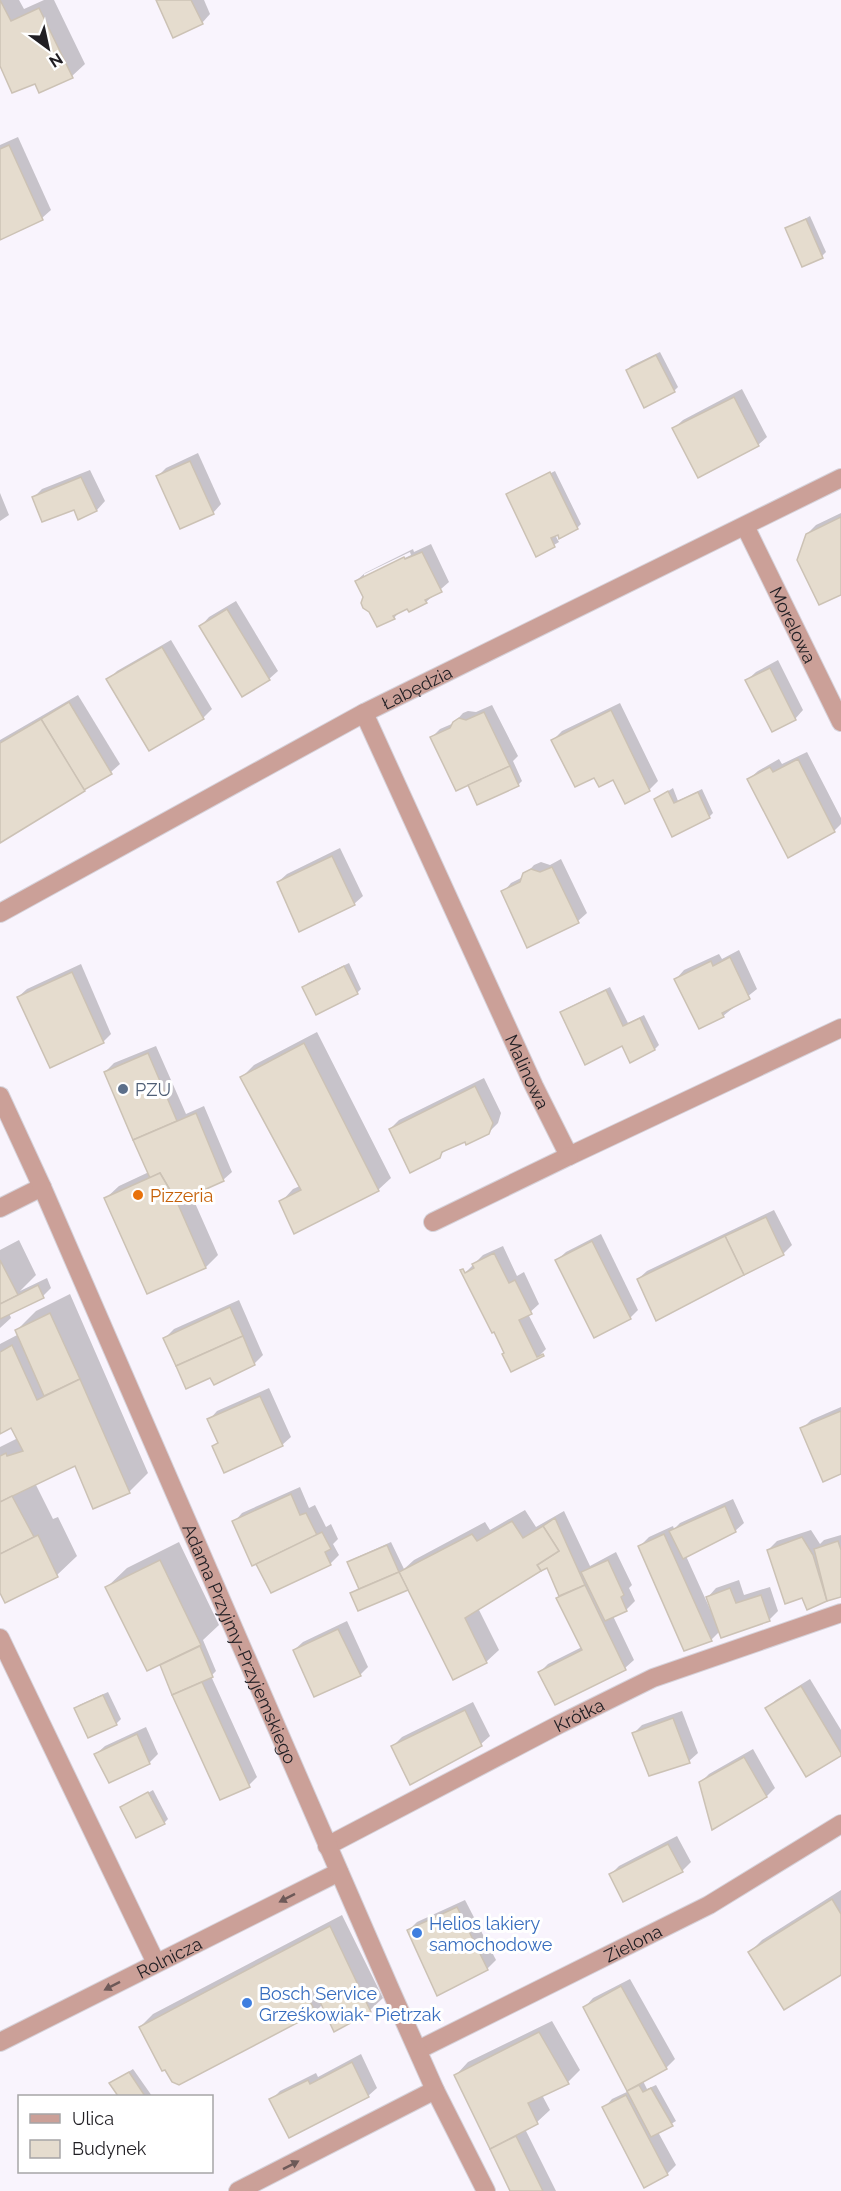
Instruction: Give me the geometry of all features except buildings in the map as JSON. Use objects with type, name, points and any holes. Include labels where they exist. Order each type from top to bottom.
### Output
[{"type":"street","name":"Łabędzia","points":[[0,913],[364,713],[841,478]]},
{"type":"street","name":"Morelowa","points":[[745,526],[841,722]]},
{"type":"street","name":"Malinowa","points":[[364,713],[529,1075],[569,1156]]},
{"type":"street","points":[[433,1222],[841,1028]]},
{"type":"street","name":"Adama Przyjmy-Przyjemskiego","points":[[0,1096],[42,1187],[435,2090],[486,2191]]},
{"type":"street","points":[[0,1208],[42,1187]]},
{"type":"street","name":"Krótka","points":[[327,1846],[653,1678],[841,1613]]},
{"type":"street","points":[[0,1638],[156,1963]]},
{"type":"street","name":"Zielona","points":[[418,2050],[709,1905],[841,1824]]},
{"type":"street","name":"Rolnicza","points":[[0,2042],[339,1872]]},
{"type":"street","points":[[238,2191],[435,2090]]},
{"type":"place","name":"PZU","points":[[123,1089]]},
{"type":"place","name":"Pizzeria","points":[[138,1195]]},
{"type":"place","name":"Helios lakiery samochodowe","points":[[417,1933]]},
{"type":"place","name":"Bosch Service Grześkowiak- Pietrzak","points":[[247,2003]]}]
